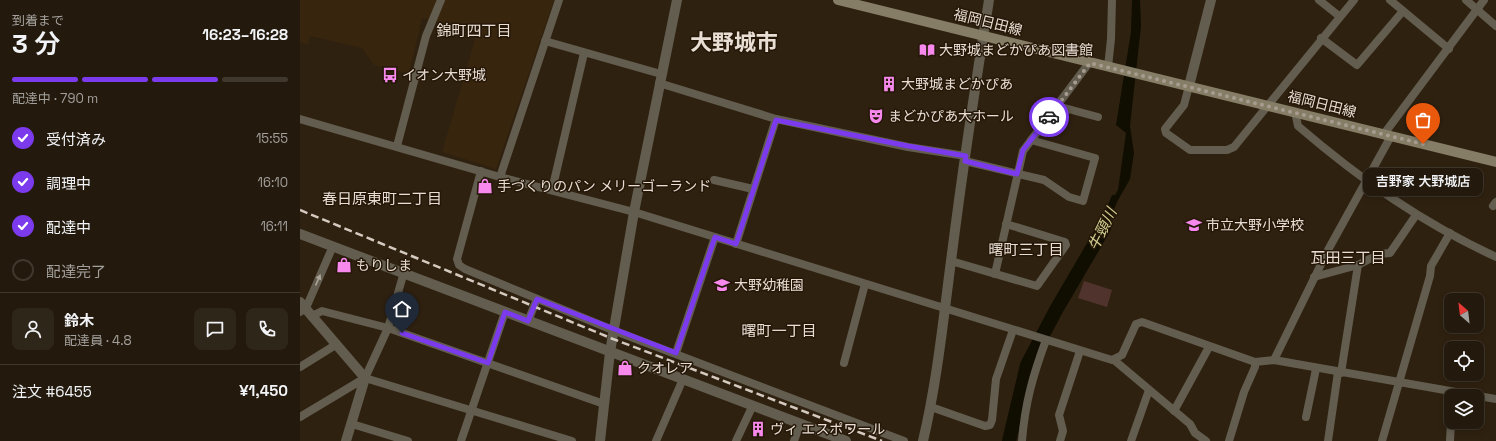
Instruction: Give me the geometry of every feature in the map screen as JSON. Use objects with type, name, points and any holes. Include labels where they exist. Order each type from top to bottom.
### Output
[{"type":"main road","name":"福岡日田線","points":[[838,0],[1496,162]]},
{"type":"street","points":[[397,146],[426,36],[441,0]]},
{"type":"street","points":[[500,177],[559,0]]},
{"type":"street","points":[[600,441],[610,352],[634,212],[677,0]]},
{"type":"street","points":[[923,441],[931,407],[989,0]]},
{"type":"street","points":[[1108,67],[1111,39],[1112,0]]},
{"type":"street","points":[[1211,0],[1184,105],[1165,129],[1166,133],[1190,150],[1227,150],[1234,147],[1321,38],[1354,0]]},
{"type":"street","points":[[1319,0],[1339,16]]},
{"type":"street","points":[[1390,0],[1448,49]]},
{"type":"street","points":[[1466,0],[1476,11],[1496,26]]},
{"type":"street","points":[[1274,360],[1314,276],[1387,135],[1484,0]]},
{"type":"street","points":[[1321,38],[1357,65],[1403,11]]},
{"type":"street","points":[[545,41],[660,78],[776,120],[966,158],[1017,174],[1044,180],[1068,197],[1083,201],[1095,158],[1031,140]]},
{"type":"street","points":[[552,190],[584,53]]},
{"type":"street","points":[[995,274],[1023,150],[1090,63]]},
{"type":"street","points":[[1057,106],[1098,117]]},
{"type":"street","points":[[1295,112],[1298,126],[1364,181],[1416,215],[1496,257]]},
{"type":"street","points":[[300,119],[500,177],[634,212],[1080,351],[1114,360],[1190,424],[1195,433],[1206,441]]},
{"type":"street","points":[[736,244],[776,120]]},
{"type":"street","points":[[481,171],[457,262],[465,269],[614,331],[676,353],[904,441]]},
{"type":"street","points":[[714,180],[753,189]]},
{"type":"street","points":[[1314,276],[1358,265],[1378,254],[1390,252],[1416,215]]},
{"type":"street","points":[[951,261],[1037,286],[1066,244],[1065,242],[1006,224]]},
{"type":"street","points":[[1382,441],[1430,276],[1431,266],[1450,233]]},
{"type":"street","points":[[300,234],[404,272],[528,321],[846,441]]},
{"type":"street","points":[[676,353],[715,237]]},
{"type":"street","points":[[304,309],[333,246]]},
{"type":"street","points":[[1328,441],[1358,265]]},
{"type":"street","points":[[346,441],[365,378],[388,328],[404,272]]},
{"type":"street","points":[[844,363],[865,284]]},
{"type":"street","points":[[528,321],[537,299]]},
{"type":"street","points":[[304,309],[388,328],[604,404]]},
{"type":"street","points":[[304,309],[337,344],[365,378],[572,441]]},
{"type":"street","points":[[461,441],[505,312]]},
{"type":"street","points":[[1114,360],[1122,355],[1136,324],[1142,322],[1255,362],[1274,360],[1444,392]]},
{"type":"street","points":[[931,407],[985,426],[990,425],[992,420],[996,379],[1015,330]]},
{"type":"street","points":[[1022,441],[1024,411],[1033,376],[1046,340]]},
{"type":"street","points":[[300,367],[337,344]]},
{"type":"street","points":[[1174,411],[1209,346]]},
{"type":"street","points":[[1060,441],[1063,431],[1059,415],[1080,351]]},
{"type":"street","points":[[1228,441],[1244,392],[1255,367],[1255,362]]},
{"type":"street","points":[[1306,417],[1316,368]]},
{"type":"street","points":[[300,417],[365,378]]},
{"type":"street","points":[[656,441],[683,379]]},
{"type":"street","points":[[1131,441],[1149,390]]},
{"type":"street","points":[[1484,398],[1496,399]]},
{"type":"street","points":[[736,441],[753,405]]},
{"type":"street","points":[[352,424],[408,441]]},
{"type":"street","points":[[794,441],[800,424]]},
{"type":"street","points":[[1450,441],[1451,429]]},
{"type":"shaded area","points":[[300,0],[554,0],[496,169],[442,152],[478,30],[422,18],[409,74],[374,65],[362,48],[310,36],[308,44],[300,43]]},
{"type":"shaded area","points":[[1084,281],[1112,290],[1107,307],[1078,298]]},
{"type":"water","points":[[1132,0],[1140,0],[1141,26],[1130,126],[1134,153],[1130,179],[1117,202],[1106,230],[1094,246],[1100,225],[1112,195],[1115,195],[1118,190],[1126,133],[1116,125],[1131,32]]},
{"type":"waterway","name":"牛頸川","points":[[1009,441],[1027,365],[1056,310],[1104,228]]},
{"type":"railway","points":[[300,210],[613,339],[882,441]]},
{"type":"way so far","points":[[1049,117],[1090,63],[1423,144]]},
{"type":"place","name":"大野城まどかぴあ図書館","points":[[927,50]]},
{"type":"place","name":"イオン大野城","points":[[390,75]]},
{"type":"place","name":"大野城まどかぴあ","points":[[889,84]]},
{"type":"place","name":"まどかぴあ大ホール","points":[[876,116]]},
{"type":"place","name":"吉野家 大野城店","points":[[1423,144]]},
{"type":"place","name":"手づくりのパン メリーゴーランド","points":[[485,186]]},
{"type":"place","name":"市立大野小学校","points":[[1194,225]]},
{"type":"place","name":"もりしま","points":[[344,265]]},
{"type":"place","name":"大野幼稚園","points":[[722,285]]},
{"type":"place","name":"クオレア","points":[[625,368]]},
{"type":"place","name":"ヴィ エスポワール","points":[[758,429]]},
{"type":"district","name":"錦町四丁目","points":[[474,30]]},
{"type":"district","name":"大野城市","points":[[734,42]]},
{"type":"district","name":"春日原東町二丁目","points":[[382,198]]},
{"type":"district","name":"曙町三丁目","points":[[1026,249]]},
{"type":"district","name":"瓦田三丁目","points":[[1348,257]]},
{"type":"district","name":"曙町一丁目","points":[[779,330]]},
{"type":"route","points":[[402,333],[488,363],[505,312],[528,321],[537,299],[614,331],[676,353],[715,237],[736,244],[776,120],[966,156],[965,161],[1017,174],[1023,150],[1049,117]]}]
